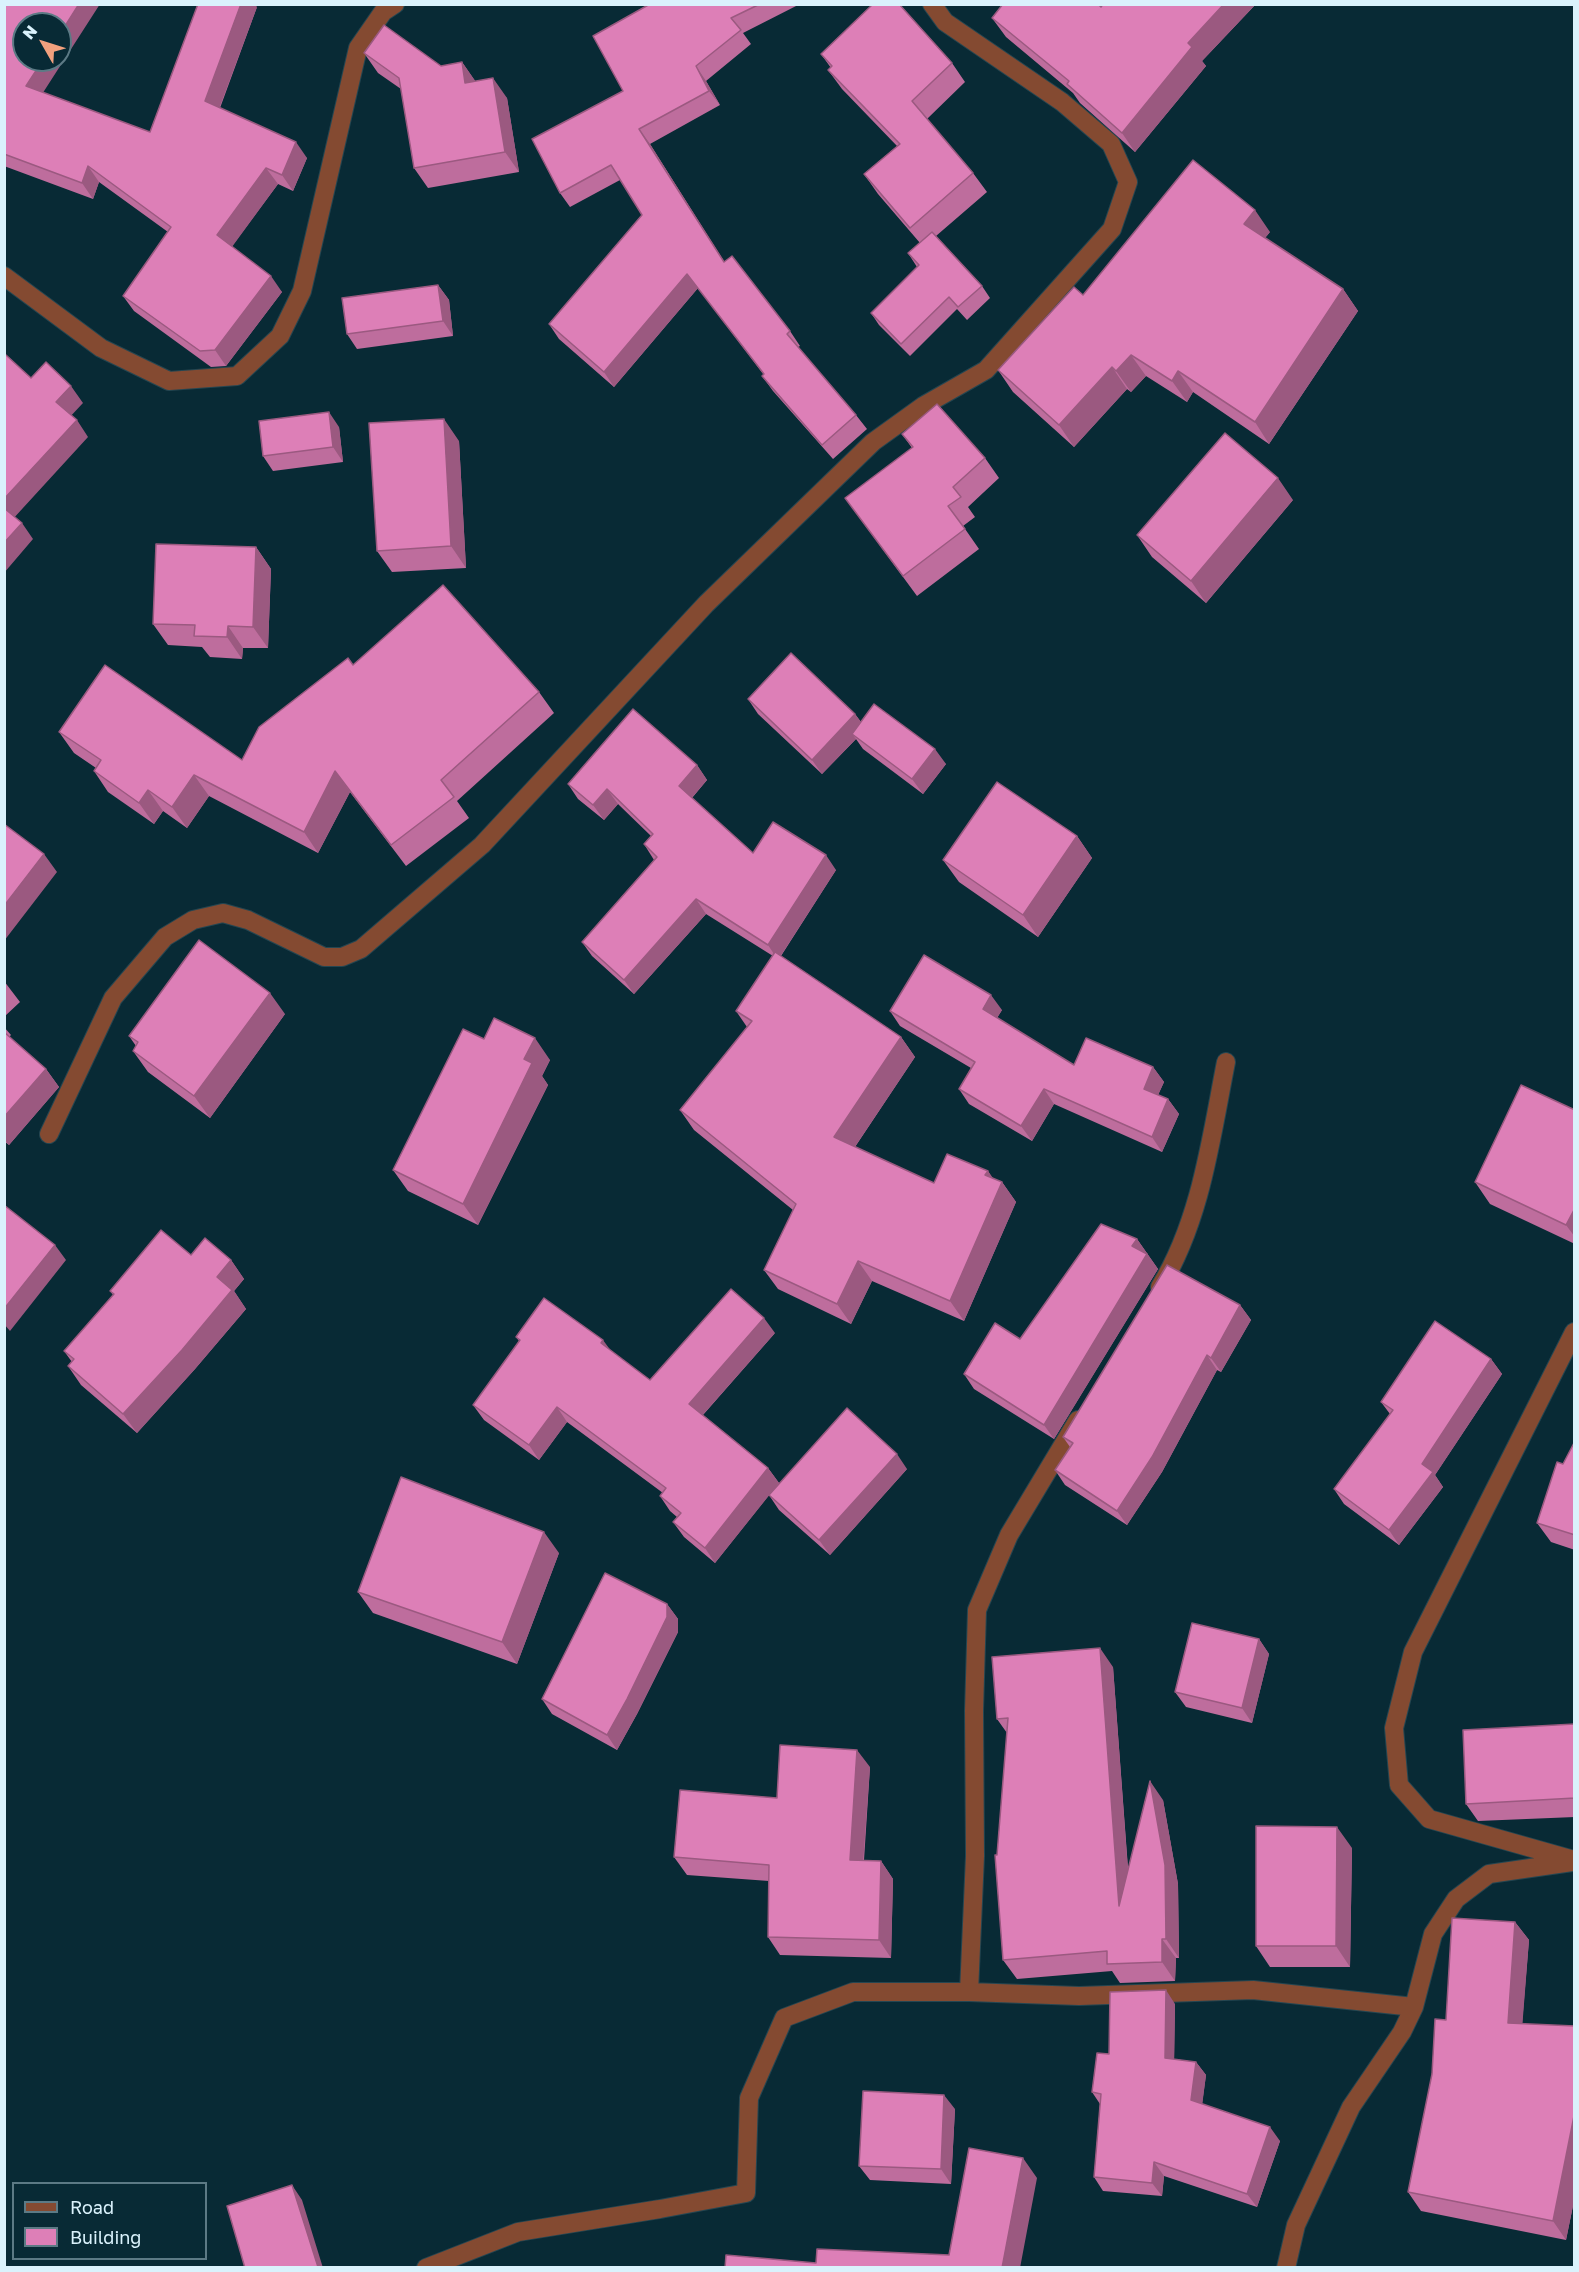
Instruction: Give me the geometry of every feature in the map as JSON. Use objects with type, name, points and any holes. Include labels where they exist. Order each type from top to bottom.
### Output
[{"type":"street","points":[[4,276],[101,348],[169,381],[237,376],[280,336],[302,291],[358,48],[383,12],[395,4]]},
{"type":"street","points":[[49,1134],[113,998],[165,938],[193,920],[223,913],[248,920],[324,957],[342,957],[361,949],[482,845],[706,604],[873,442],[922,406],[986,370],[1112,229],[1128,182],[1112,144],[1062,102],[945,22],[932,4]]},
{"type":"street","points":[[1150,1302],[1174,1264],[1200,1190],[1226,1062]]},
{"type":"street","points":[[1575,1332],[1413,1652],[1394,1728],[1399,1785],[1429,1818],[1575,1861]]},
{"type":"street","points":[[969,1992],[975,1856],[974,1711],[977,1610],[1009,1535],[1085,1408]]},
{"type":"street","points":[[1287,2268],[1296,2225],[1351,2108],[1401,2032],[1414,2007],[1433,1934],[1456,1899],[1489,1874],[1575,1861]]},
{"type":"street","points":[[426,2268],[518,2232],[746,2193],[749,2098],[784,2018],[853,1992],[969,1992],[1079,1996],[1253,1990],[1414,2007]]},
{"type":"building","points":[[4,4],[79,4],[72,15],[72,12],[12,12],[12,72],[35,72],[26,86],[150,132],[198,4],[241,4],[205,101],[296,142],[282,175],[266,168],[217,235],[271,276],[215,350],[200,351],[123,296],[171,227],[88,166],[82,183],[4,154]]},
{"type":"building","points":[[650,4],[760,4],[731,18],[741,30],[696,66],[709,91],[639,129],[724,262],[732,256],[790,331],[787,334],[856,415],[822,445],[762,376],[764,374],[687,274],[604,372],[549,324],[642,215],[611,165],[560,193],[532,139],[623,91],[593,36]]},
{"type":"building","points":[[873,4],[899,4],[952,63],[912,101],[973,173],[910,228],[864,174],[900,144],[828,70],[832,66],[821,54]]},
{"type":"building","points":[[1003,4],[1098,4],[1101,7],[1103,4],[1224,4],[1188,43],[1192,47],[1122,133],[1067,84],[1069,81],[992,18]]},
{"type":"building","points":[[384,25],[441,66],[462,62],[465,83],[493,78],[505,152],[414,168],[399,78],[364,53]]},
{"type":"building","points":[[1193,160],[1255,210],[1244,224],[1343,289],[1255,422],[1178,371],[1172,381],[1131,355],[1116,371],[1112,367],[1059,425],[998,370],[1074,287],[1083,295]]},
{"type":"building","points":[[932,232],[982,286],[958,307],[949,297],[901,344],[871,313],[919,265],[908,253]]},
{"type":"building","points":[[438,285],[443,321],[347,334],[342,298]]},
{"type":"building","points":[[6,355],[31,378],[46,362],[71,386],[56,402],[77,420],[4,499],[4,356]]},
{"type":"building","points":[[937,404],[985,458],[953,487],[961,497],[948,506],[965,529],[903,576],[845,498],[913,447],[902,434]]},
{"type":"building","points":[[329,412],[333,447],[263,456],[259,421]]},
{"type":"building","points":[[444,419],[451,546],[377,551],[369,423]]},
{"type":"building","points":[[1225,433],[1278,478],[1191,581],[1137,535]]},
{"type":"building","points":[[4,508],[22,523],[4,543]]},
{"type":"building","points":[[156,544],[256,547],[253,627],[228,626],[227,637],[194,636],[195,625],[153,624]]},
{"type":"building","points":[[443,585],[539,692],[441,780],[454,797],[391,845],[335,771],[304,832],[194,775],[172,807],[148,790],[139,803],[94,771],[101,760],[59,732],[105,665],[242,760],[259,727],[348,658],[353,665]]},
{"type":"building","points":[[791,653],[855,714],[812,760],[748,699]]},
{"type":"building","points":[[874,704],[935,749],[912,779],[852,734]]},
{"type":"building","points":[[633,709],[697,765],[679,786],[753,853],[773,822],[826,855],[768,945],[696,899],[624,980],[582,942],[657,857],[644,844],[653,834],[607,789],[593,805],[568,784]]},
{"type":"building","points":[[997,782],[1077,836],[1023,915],[943,860]]},
{"type":"building","points":[[4,824],[44,854],[4,906]]},
{"type":"building","points":[[199,940],[270,993],[194,1096],[133,1051],[138,1042],[129,1036]]},
{"type":"building","points":[[775,952],[901,1037],[834,1137],[934,1183],[947,1154],[988,1171],[985,1175],[1002,1182],[950,1301],[858,1261],[837,1304],[764,1270],[796,1204],[680,1110],[752,1021],[736,1011]]},
{"type":"building","points":[[924,955],[991,995],[983,1009],[1074,1065],[1086,1038],[1153,1067],[1144,1089],[1168,1099],[1152,1137],[1044,1089],[1021,1126],[959,1089],[975,1062],[890,1011]]},
{"type":"building","points":[[494,1018],[535,1038],[524,1059],[532,1063],[463,1204],[393,1170],[463,1029],[484,1039]]},
{"type":"building","points":[[4,1032],[46,1069],[4,1117]]},
{"type":"building","points":[[1521,1085],[1575,1110],[1575,1208],[1566,1225],[1475,1182]]},
{"type":"building","points":[[4,1205],[55,1245],[4,1309]]},
{"type":"building","points":[[1101,1224],[1137,1239],[1132,1246],[1147,1254],[1044,1425],[964,1374],[995,1323],[1020,1339]]},
{"type":"building","points":[[161,1230],[191,1255],[205,1238],[231,1260],[217,1277],[232,1290],[182,1350],[123,1414],[68,1366],[74,1359],[64,1351],[114,1294],[110,1291]]},
{"type":"building","points":[[1167,1265],[1240,1305],[1211,1358],[1207,1355],[1152,1457],[1117,1511],[1055,1470],[1073,1443],[1063,1437]]},
{"type":"building","points":[[731,1289],[764,1318],[689,1404],[768,1468],[705,1548],[673,1522],[681,1513],[660,1496],[666,1488],[557,1407],[529,1445],[473,1405],[520,1340],[516,1337],[544,1298],[603,1340],[601,1343],[650,1380]]},
{"type":"building","points":[[1435,1321],[1491,1359],[1422,1464],[1433,1472],[1389,1530],[1334,1489],[1393,1410],[1381,1402]]},
{"type":"building","points":[[847,1408],[897,1454],[819,1540],[769,1495]]},
{"type":"building","points":[[1575,1441],[1575,1535],[1537,1523],[1557,1462],[1563,1464]]},
{"type":"building","points":[[401,1477],[544,1532],[502,1642],[358,1592]]},
{"type":"building","points":[[605,1573],[667,1604],[667,1617],[607,1735],[542,1699]]},
{"type":"building","points":[[1192,1623],[1259,1639],[1242,1708],[1175,1692]]},
{"type":"building","points":[[1100,1648],[1119,1906],[1150,1781],[1165,1865],[1166,1939],[1162,1939],[1162,1962],[1107,1964],[1107,1951],[1003,1960],[995,1855],[997,1855],[1008,1718],[997,1719],[992,1657]]},
{"type":"building","points":[[1575,1724],[1575,1798],[1466,1804],[1463,1730]]},
{"type":"building","points":[[780,1745],[857,1750],[850,1860],[881,1861],[879,1940],[768,1937],[769,1865],[674,1857],[680,1790],[777,1798]]},
{"type":"building","points":[[1256,1826],[1337,1827],[1336,1946],[1256,1946]]},
{"type":"building","points":[[1452,1918],[1515,1922],[1508,2023],[1575,2026],[1575,2111],[1553,2221],[1408,2192],[1432,2074],[1435,2019],[1446,2020]]},
{"type":"building","points":[[1166,1990],[1165,2058],[1196,2062],[1191,2100],[1270,2127],[1247,2194],[1154,2162],[1152,2183],[1094,2177],[1101,2094],[1092,2092],[1097,2053],[1109,2054],[1110,1992]]},
{"type":"building","points":[[863,2091],[944,2095],[941,2169],[859,2166]]},
{"type":"building","points":[[969,2148],[1023,2158],[1002,2268],[725,2268],[726,2255],[816,2263],[817,2249],[949,2255]]},
{"type":"building","points":[[292,2185],[318,2267],[245,2268],[227,2206]]}]
